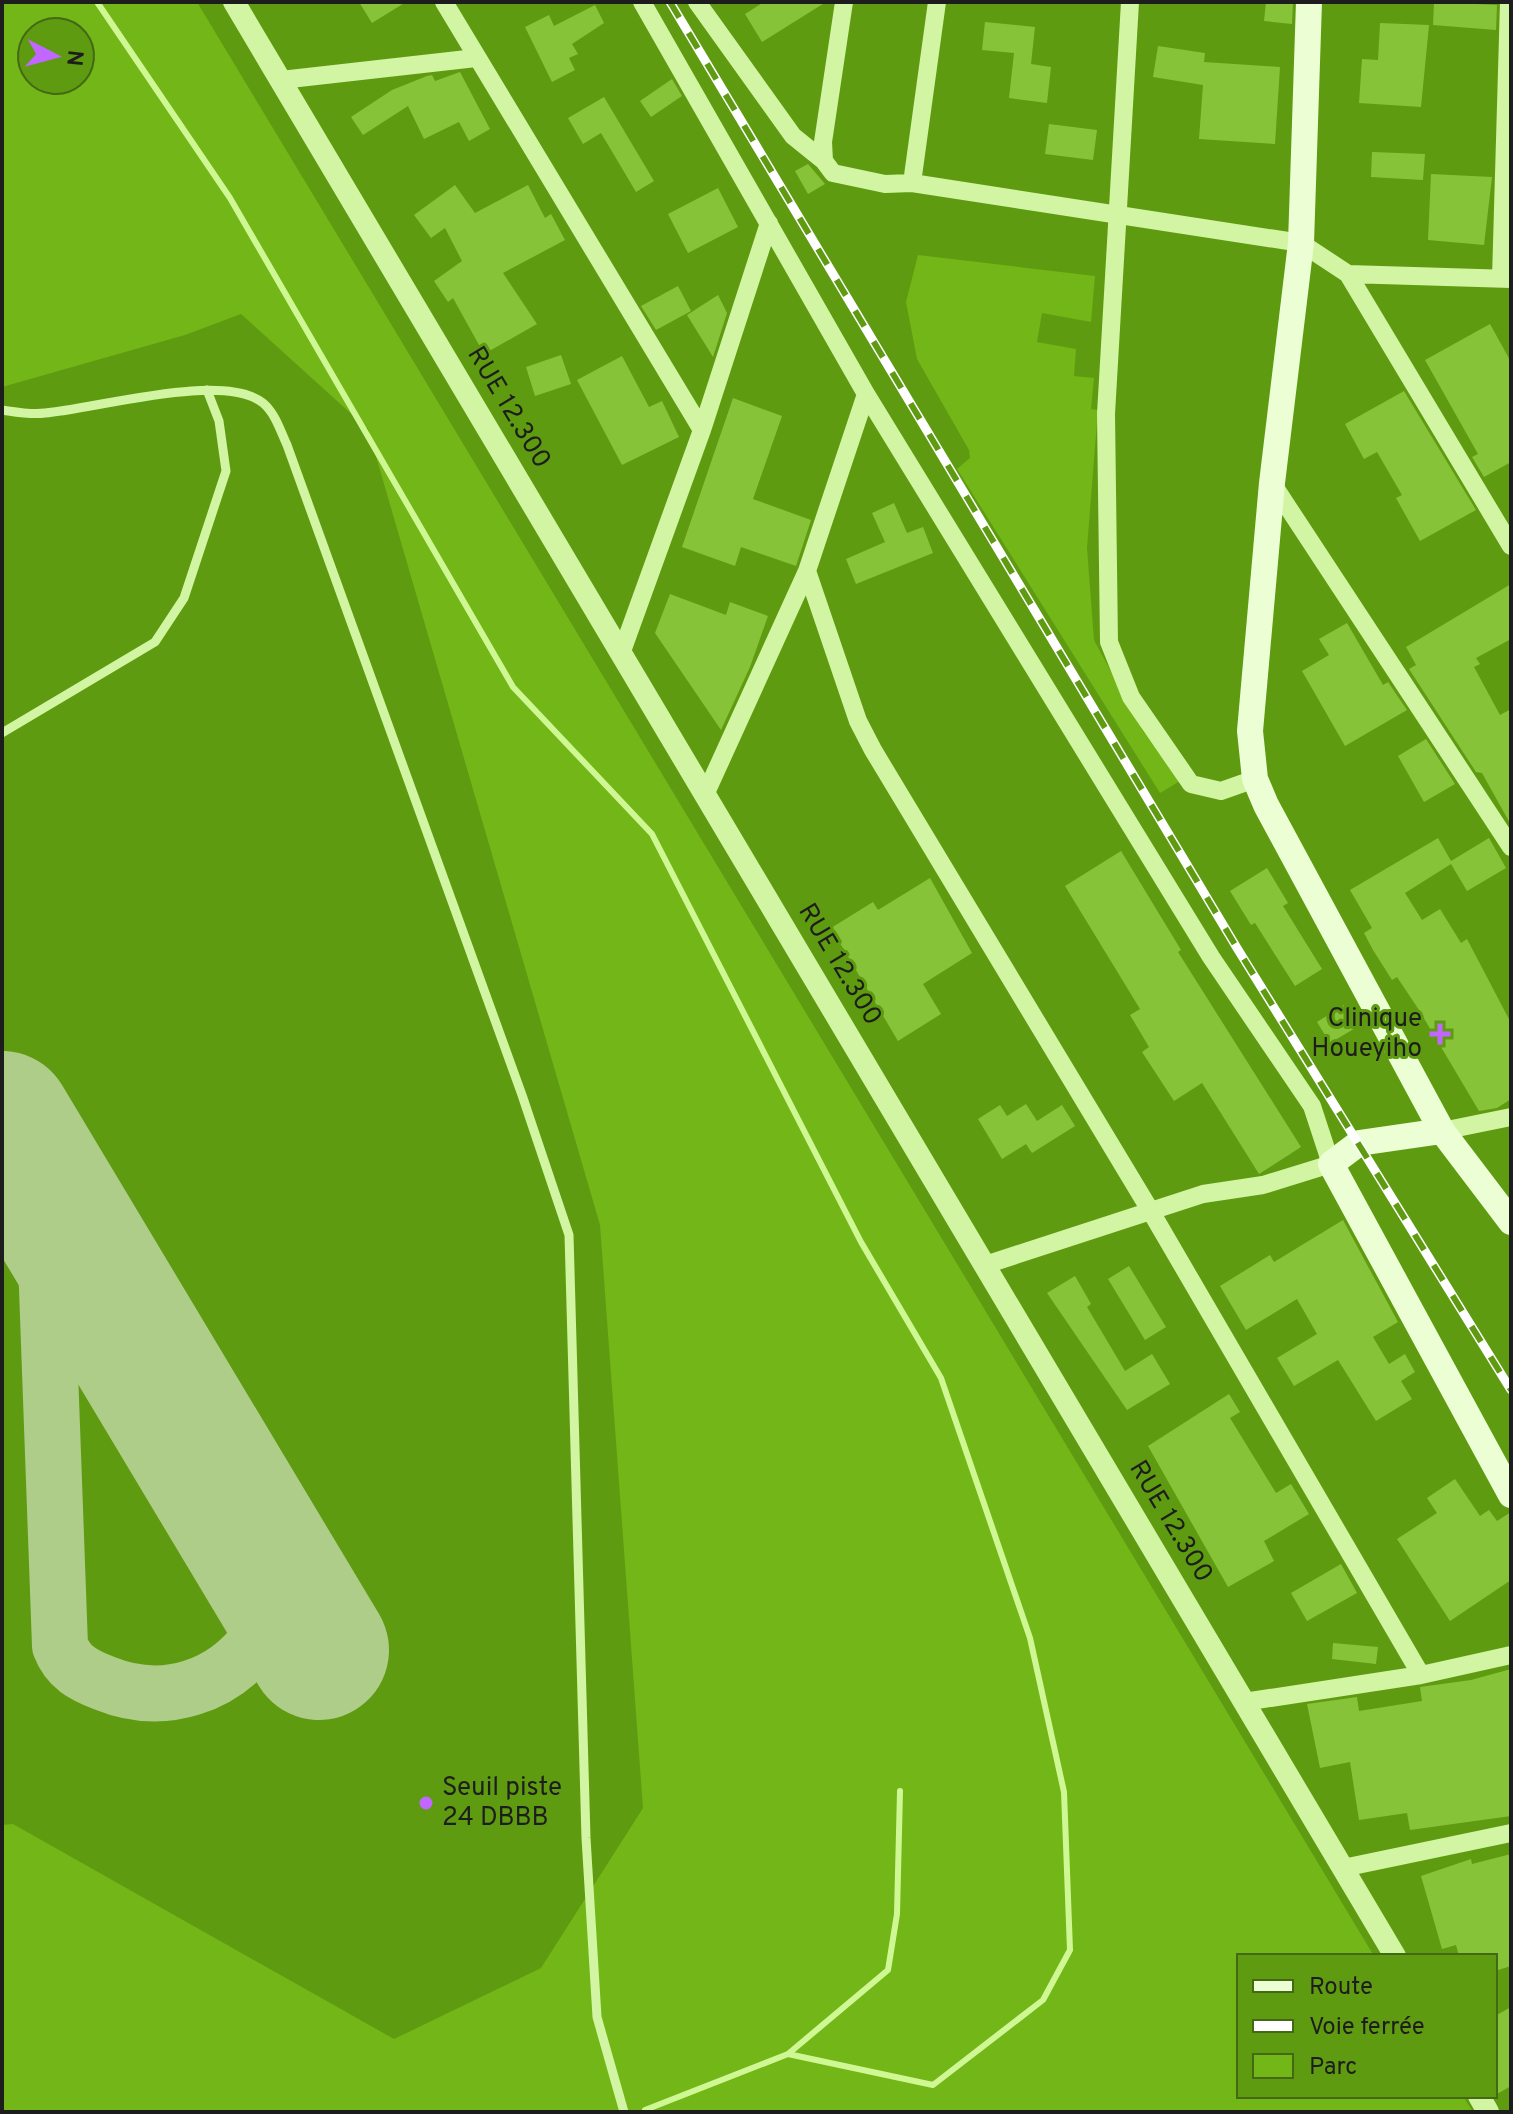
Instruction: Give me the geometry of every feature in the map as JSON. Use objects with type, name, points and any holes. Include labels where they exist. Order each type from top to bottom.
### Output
[{"type":"main road","points":[[1309,2],[1301,243],[1272,483],[1250,731],[1255,779],[1273,819],[1442,1131],[1511,1222]]},
{"type":"main road","points":[[1442,1131],[1359,1143],[1331,1164],[1511,1495]]},
{"type":"street","name":"RUE 12.300","points":[[234,2],[1394,1954]]},
{"type":"street","points":[[444,2],[702,430]]},
{"type":"street","points":[[642,2],[866,394],[1211,957],[1312,1106],[1331,1164],[1263,1185],[1203,1194],[985,1265]]},
{"type":"street","points":[[697,2],[793,136],[824,161],[833,173],[885,184],[912,183],[1301,243],[1348,274],[1511,546]]},
{"type":"street","points":[[824,161],[823,142],[844,2]]},
{"type":"street","points":[[912,183],[937,2]]},
{"type":"street","points":[[1130,2],[1106,414],[1109,642],[1131,697],[1191,784],[1221,791],[1255,779]]},
{"type":"street","points":[[1348,274],[1506,279],[1509,2]]},
{"type":"street","points":[[281,80],[476,58]]},
{"type":"street","points":[[621,654],[702,430],[769,223]]},
{"type":"street","points":[[705,795],[807,571],[866,394]]},
{"type":"street","points":[[1272,483],[1511,847]]},
{"type":"street","points":[[807,571],[858,721],[873,750],[1150,1210],[1421,1675]]},
{"type":"street","points":[[1442,1131],[1511,1117]]},
{"type":"street","points":[[1244,1702],[1421,1675],[1511,1655]]},
{"type":"street","points":[[1343,1868],[1511,1833]]},
{"type":"lane","points":[[2,410],[41,414],[159,393],[207,390],[260,400],[271,411],[287,445],[522,1095],[569,1235],[586,1838],[595,1987],[603,2050],[624,2112]]},
{"type":"lane","points":[[2,733],[155,642],[184,598],[226,471],[219,421],[207,390]]},
{"type":"green space","points":[[2,2],[197,2],[1373,1954],[1237,1954],[1237,2098],[1464,2098],[1473,2112],[2,2112],[2,1825],[13,1824],[394,2039],[541,1968],[643,1808],[600,1225],[368,429],[241,314],[185,335],[2,387]]},
{"type":"green space","points":[[918,255],[1095,276],[1091,322],[1042,313],[1037,342],[1076,349],[1074,376],[1094,378],[1091,409],[1098,410],[1087,548],[1094,640],[1143,731],[1180,781],[1160,793],[957,469],[970,458],[969,450],[917,359],[906,302]]},
{"type":"building","points":[[359,2],[406,2],[372,23]]},
{"type":"building","points":[[764,2],[826,2],[762,42],[745,14]]},
{"type":"building","points":[[1266,2],[1293,2],[1292,24],[1264,21]]},
{"type":"building","points":[[1434,2],[1497,5],[1496,30],[1433,25]]},
{"type":"building","points":[[595,5],[604,23],[572,44],[578,54],[569,58],[575,70],[552,82],[525,27],[549,15],[554,26]]},
{"type":"building","points":[[985,22],[1035,27],[1031,64],[1051,67],[1047,103],[1009,98],[1014,53],[982,50]]},
{"type":"building","points":[[1380,23],[1429,25],[1421,107],[1359,103],[1362,59],[1378,60]]},
{"type":"building","points":[[1158,46],[1205,53],[1204,62],[1280,67],[1275,144],[1199,139],[1203,85],[1153,77]]},
{"type":"building","points":[[460,72],[490,129],[469,141],[459,122],[424,139],[408,106],[363,135],[351,117],[392,90],[427,76],[432,75],[435,81]]},
{"type":"building","points":[[672,79],[682,96],[651,117],[640,101]]},
{"type":"building","points":[[604,97],[654,181],[636,192],[601,133],[583,144],[568,118]]},
{"type":"building","points":[[1049,124],[1097,130],[1093,160],[1045,154]]},
{"type":"building","points":[[1372,152],[1425,154],[1423,180],[1371,177]]},
{"type":"building","points":[[808,164],[825,184],[808,194],[795,171]]},
{"type":"building","points":[[1431,174],[1492,177],[1484,245],[1428,240]]},
{"type":"building","points":[[455,185],[475,213],[528,185],[545,218],[551,214],[565,240],[503,273],[537,324],[484,354],[453,298],[448,302],[434,281],[462,261],[445,228],[431,238],[414,215]]},
{"type":"building","points":[[718,188],[738,227],[688,253],[668,214]]},
{"type":"building","points":[[678,286],[691,311],[656,330],[641,306]]},
{"type":"building","points":[[718,295],[727,313],[713,357],[687,315]]},
{"type":"building","points":[[1490,324],[1511,362],[1511,462],[1484,477],[1472,457],[1478,454],[1425,360]]},
{"type":"building","points":[[561,355],[571,384],[535,396],[526,367]]},
{"type":"building","points":[[622,356],[649,407],[662,401],[679,437],[622,465],[577,380]]},
{"type":"building","points":[[1404,391],[1476,510],[1420,541],[1396,498],[1402,495],[1377,452],[1364,459],[1345,424]]},
{"type":"building","points":[[733,398],[782,416],[753,499],[811,520],[796,566],[741,547],[735,566],[682,547]]},
{"type":"building","points":[[894,503],[907,533],[923,527],[933,553],[856,584],[846,559],[885,542],[872,513]]},
{"type":"building","points":[[1511,584],[1511,639],[1476,658],[1480,664],[1474,667],[1500,715],[1511,709],[1511,825],[1482,773],[1476,772],[1409,669],[1416,665],[1406,647]]},
{"type":"building","points":[[670,594],[726,615],[730,602],[768,616],[750,667],[721,730],[655,633]]},
{"type":"building","points":[[1347,623],[1383,685],[1388,682],[1407,710],[1345,746],[1302,671],[1329,655],[1319,639]]},
{"type":"building","points":[[1426,739],[1455,784],[1424,802],[1398,756]]},
{"type":"building","points":[[1438,838],[1451,861],[1489,838],[1506,868],[1467,891],[1451,864],[1405,893],[1422,920],[1440,909],[1461,943],[1467,939],[1511,1023],[1511,1099],[1497,1108],[1479,1111],[1419,1010],[1397,977],[1392,980],[1373,950],[1364,933],[1372,928],[1350,890]]},
{"type":"building","points":[[1121,851],[1181,950],[1178,952],[1301,1147],[1259,1174],[1202,1083],[1174,1101],[1142,1052],[1149,1047],[1130,1015],[1140,1009],[1065,886]]},
{"type":"building","points":[[1267,868],[1288,903],[1283,906],[1322,969],[1295,986],[1255,923],[1251,925],[1230,891]]},
{"type":"building","points":[[930,878],[972,953],[923,984],[941,1014],[898,1041],[831,928],[873,902],[878,910]]},
{"type":"building","points":[[1344,1005],[1357,1027],[1330,1043],[1317,1022]]},
{"type":"building","points":[[1026,1104],[1037,1121],[1062,1105],[1075,1126],[1032,1153],[1026,1144],[1002,1159],[978,1119],[1000,1105],[1007,1116]]},
{"type":"building","points":[[1343,1220],[1398,1322],[1373,1337],[1389,1364],[1405,1354],[1415,1372],[1401,1381],[1412,1399],[1376,1421],[1338,1360],[1294,1386],[1277,1358],[1317,1334],[1297,1299],[1246,1330],[1220,1286],[1270,1255],[1274,1262]]},
{"type":"building","points":[[1129,1266],[1166,1327],[1145,1340],[1108,1279]]},
{"type":"building","points":[[1075,1276],[1091,1304],[1087,1307],[1125,1371],[1152,1354],[1170,1384],[1127,1410],[1047,1293]]},
{"type":"building","points":[[1229,1394],[1240,1412],[1230,1418],[1276,1493],[1291,1484],[1309,1514],[1264,1541],[1274,1561],[1228,1587],[1148,1446]]},
{"type":"building","points":[[1455,1479],[1480,1516],[1489,1510],[1497,1521],[1511,1512],[1511,1580],[1450,1621],[1397,1539],[1437,1513],[1427,1498]]},
{"type":"building","points":[[1341,1564],[1357,1593],[1307,1621],[1291,1593]]},
{"type":"building","points":[[1333,1643],[1378,1647],[1376,1664],[1332,1659]]},
{"type":"building","points":[[1511,1669],[1511,1816],[1410,1830],[1407,1813],[1359,1820],[1350,1762],[1320,1768],[1307,1704],[1357,1697],[1359,1711],[1422,1701],[1420,1687],[1471,1680]]},
{"type":"building","points":[[1511,1854],[1511,1966],[1497,1970],[1497,1954],[1458,1954],[1456,1945],[1442,1949],[1421,1876],[1471,1859],[1472,1864]]},
{"type":"building","points":[[1511,2007],[1511,2086],[1497,2094],[1497,2015]]},
{"type":"waterway","points":[[97,2],[230,198],[513,687],[652,834],[861,1242],[941,1378],[1030,1638],[1064,1792],[1070,1950],[1043,2000],[933,2085],[788,2054],[645,2110]]},
{"type":"waterway","points":[[788,2054],[888,1970],[897,1914],[900,1791]]},
{"type":"taxiway","points":[[33,1173],[43,1206],[45,1234],[60,1646],[72,1665],[89,1677],[150,1693],[192,1688],[228,1669],[257,1640],[277,1604],[285,1563],[280,1520],[260,1478],[232,1451],[178,1415]]},
{"type":"runway","points":[[2,1121],[319,1650]]},
{"type":"railway","points":[[670,2],[1237,948],[1511,1390]]},
{"type":"place","name":"Clinique Houeyiho","points":[[1440,1034]]},
{"type":"place","name":"Seuil piste 24 DBBB","points":[[426,1803]]}]
